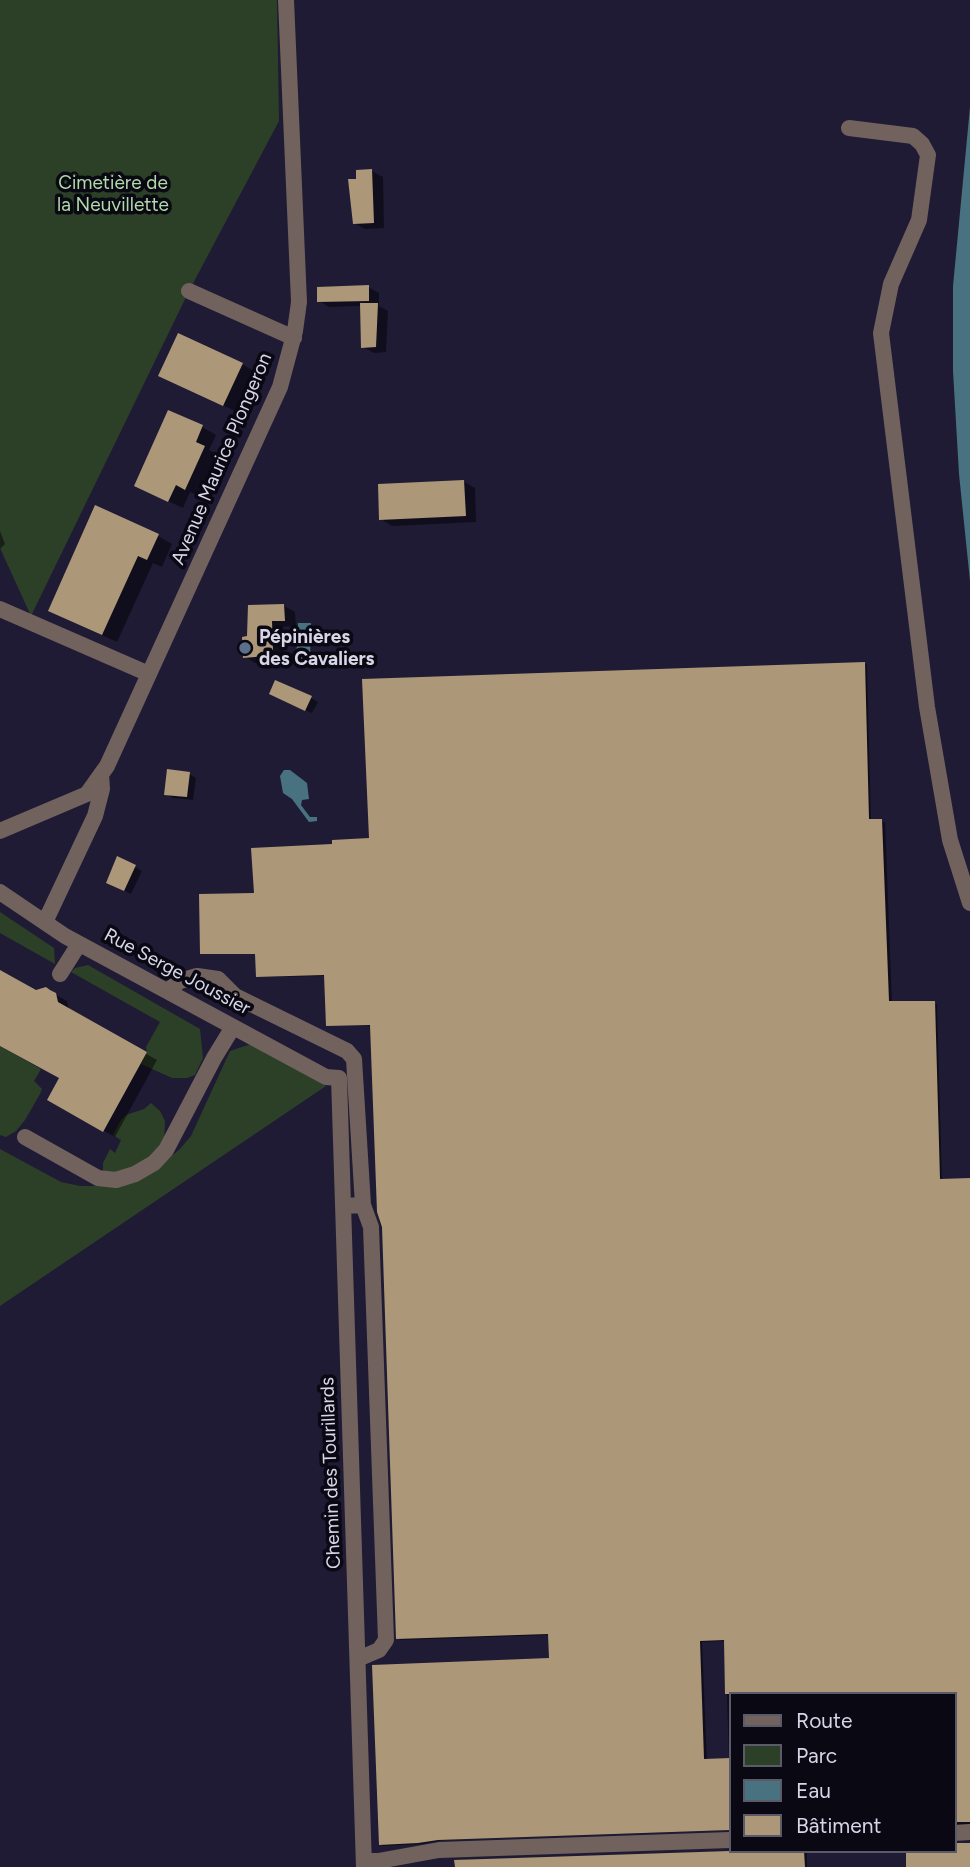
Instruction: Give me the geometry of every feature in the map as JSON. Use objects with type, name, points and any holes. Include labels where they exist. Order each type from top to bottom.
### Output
[{"type":"street","name":"Avenue Maurice Plongeron","points":[[0,831],[87,794],[101,774],[280,387],[294,338],[299,302],[286,0]]},
{"type":"street","points":[[849,128],[913,136],[922,144],[928,155],[919,220],[891,284],[881,333],[927,707],[950,840],[970,903]]},
{"type":"street","points":[[189,290],[294,338]]},
{"type":"street","points":[[0,609],[149,674]]},
{"type":"street","points":[[45,922],[95,816],[102,789],[101,774]]},
{"type":"street","name":"Rue Serge Joussier","points":[[0,892],[79,944],[326,1077],[339,1078]]},
{"type":"street","points":[[60,974],[79,944]]},
{"type":"street","points":[[167,991],[180,981],[197,976],[218,979],[235,996],[347,1051],[354,1059],[363,1205],[371,1227],[386,1640],[379,1650],[358,1658]]},
{"type":"street","points":[[25,1137],[98,1178],[116,1180],[135,1174],[154,1163],[166,1150],[233,1027]]},
{"type":"street","name":"Chemin des Tourillards","points":[[339,1078],[364,1864]]},
{"type":"street","points":[[344,1206],[363,1205]]},
{"type":"street","points":[[364,1864],[405,1862],[439,1850],[729,1840]]},
{"type":"green space","name":"Cimetière de la Neuvillette","points":[[0,0],[277,0],[279,121],[189,291],[31,616],[0,548]]},
{"type":"green space","points":[[0,912],[54,948],[55,964],[0,933]]},
{"type":"green space","points":[[88,965],[200,1029],[203,1058],[195,1075],[172,1078],[141,1064],[147,1052],[146,1047],[160,1022],[71,972],[75,968]]},
{"type":"green space","points":[[254,1043],[326,1086],[0,1306],[0,1149],[61,1182],[80,1186],[105,1186],[158,1167],[191,1136],[230,1051]]},
{"type":"green space","points":[[0,1046],[41,1069],[34,1081],[42,1089],[40,1094],[25,1120],[16,1131],[6,1137],[0,1135]]},
{"type":"green space","points":[[151,1103],[160,1111],[165,1121],[164,1143],[158,1154],[133,1169],[111,1173],[103,1170],[103,1163],[110,1149],[115,1153],[121,1140],[113,1135],[121,1120]]},
{"type":"water","points":[[970,107],[970,581],[959,474],[953,371],[953,286]]},
{"type":"water","points":[[298,623],[311,623],[310,659],[296,660]]},
{"type":"water","points":[[284,770],[290,770],[307,783],[309,799],[302,800],[301,805],[310,817],[317,817],[317,821],[309,822],[292,799],[283,793],[280,776]]},
{"type":"building","points":[[372,169],[374,223],[353,224],[348,179],[356,179],[356,170]]},
{"type":"building","points":[[369,285],[369,301],[317,302],[317,287]]},
{"type":"building","points":[[360,303],[378,303],[376,347],[361,348]]},
{"type":"building","points":[[178,333],[243,363],[223,406],[158,376]]},
{"type":"building","points":[[168,410],[203,425],[196,442],[205,446],[185,490],[176,485],[168,502],[134,486]]},
{"type":"building","points":[[464,480],[466,516],[379,520],[378,484]]},
{"type":"building","points":[[95,505],[159,534],[147,560],[138,556],[102,635],[48,611]]},
{"type":"building","points":[[284,604],[285,621],[272,621],[273,650],[267,650],[267,656],[243,658],[242,637],[247,636],[248,605]]},
{"type":"building","points":[[865,662],[869,819],[882,819],[889,1001],[935,1001],[940,1179],[970,1178],[970,1822],[956,1822],[956,1692],[725,1694],[724,1640],[700,1641],[704,1759],[729,1758],[729,1830],[438,1840],[379,1845],[372,1665],[549,1658],[548,1634],[396,1639],[382,1227],[377,1212],[370,1025],[326,1026],[324,975],[256,977],[255,954],[200,954],[199,894],[254,893],[251,848],[332,844],[332,840],[369,838],[362,679]]},
{"type":"building","points":[[275,680],[312,696],[305,711],[269,694]]},
{"type":"building","points":[[167,769],[190,772],[187,797],[164,795]]},
{"type":"building","points":[[117,856],[136,865],[124,891],[106,883]]},
{"type":"building","points":[[0,970],[36,990],[46,987],[56,993],[58,1002],[147,1052],[103,1132],[47,1100],[59,1078],[0,1046]]},
{"type":"building","points":[[956,1843],[970,1843],[970,1867],[906,1867],[906,1853],[956,1853]]},
{"type":"building","points":[[729,1851],[804,1853],[805,1867],[455,1867],[454,1860]]},
{"type":"place","name":"Pépinières des Cavaliers","points":[[245,648]]}]
